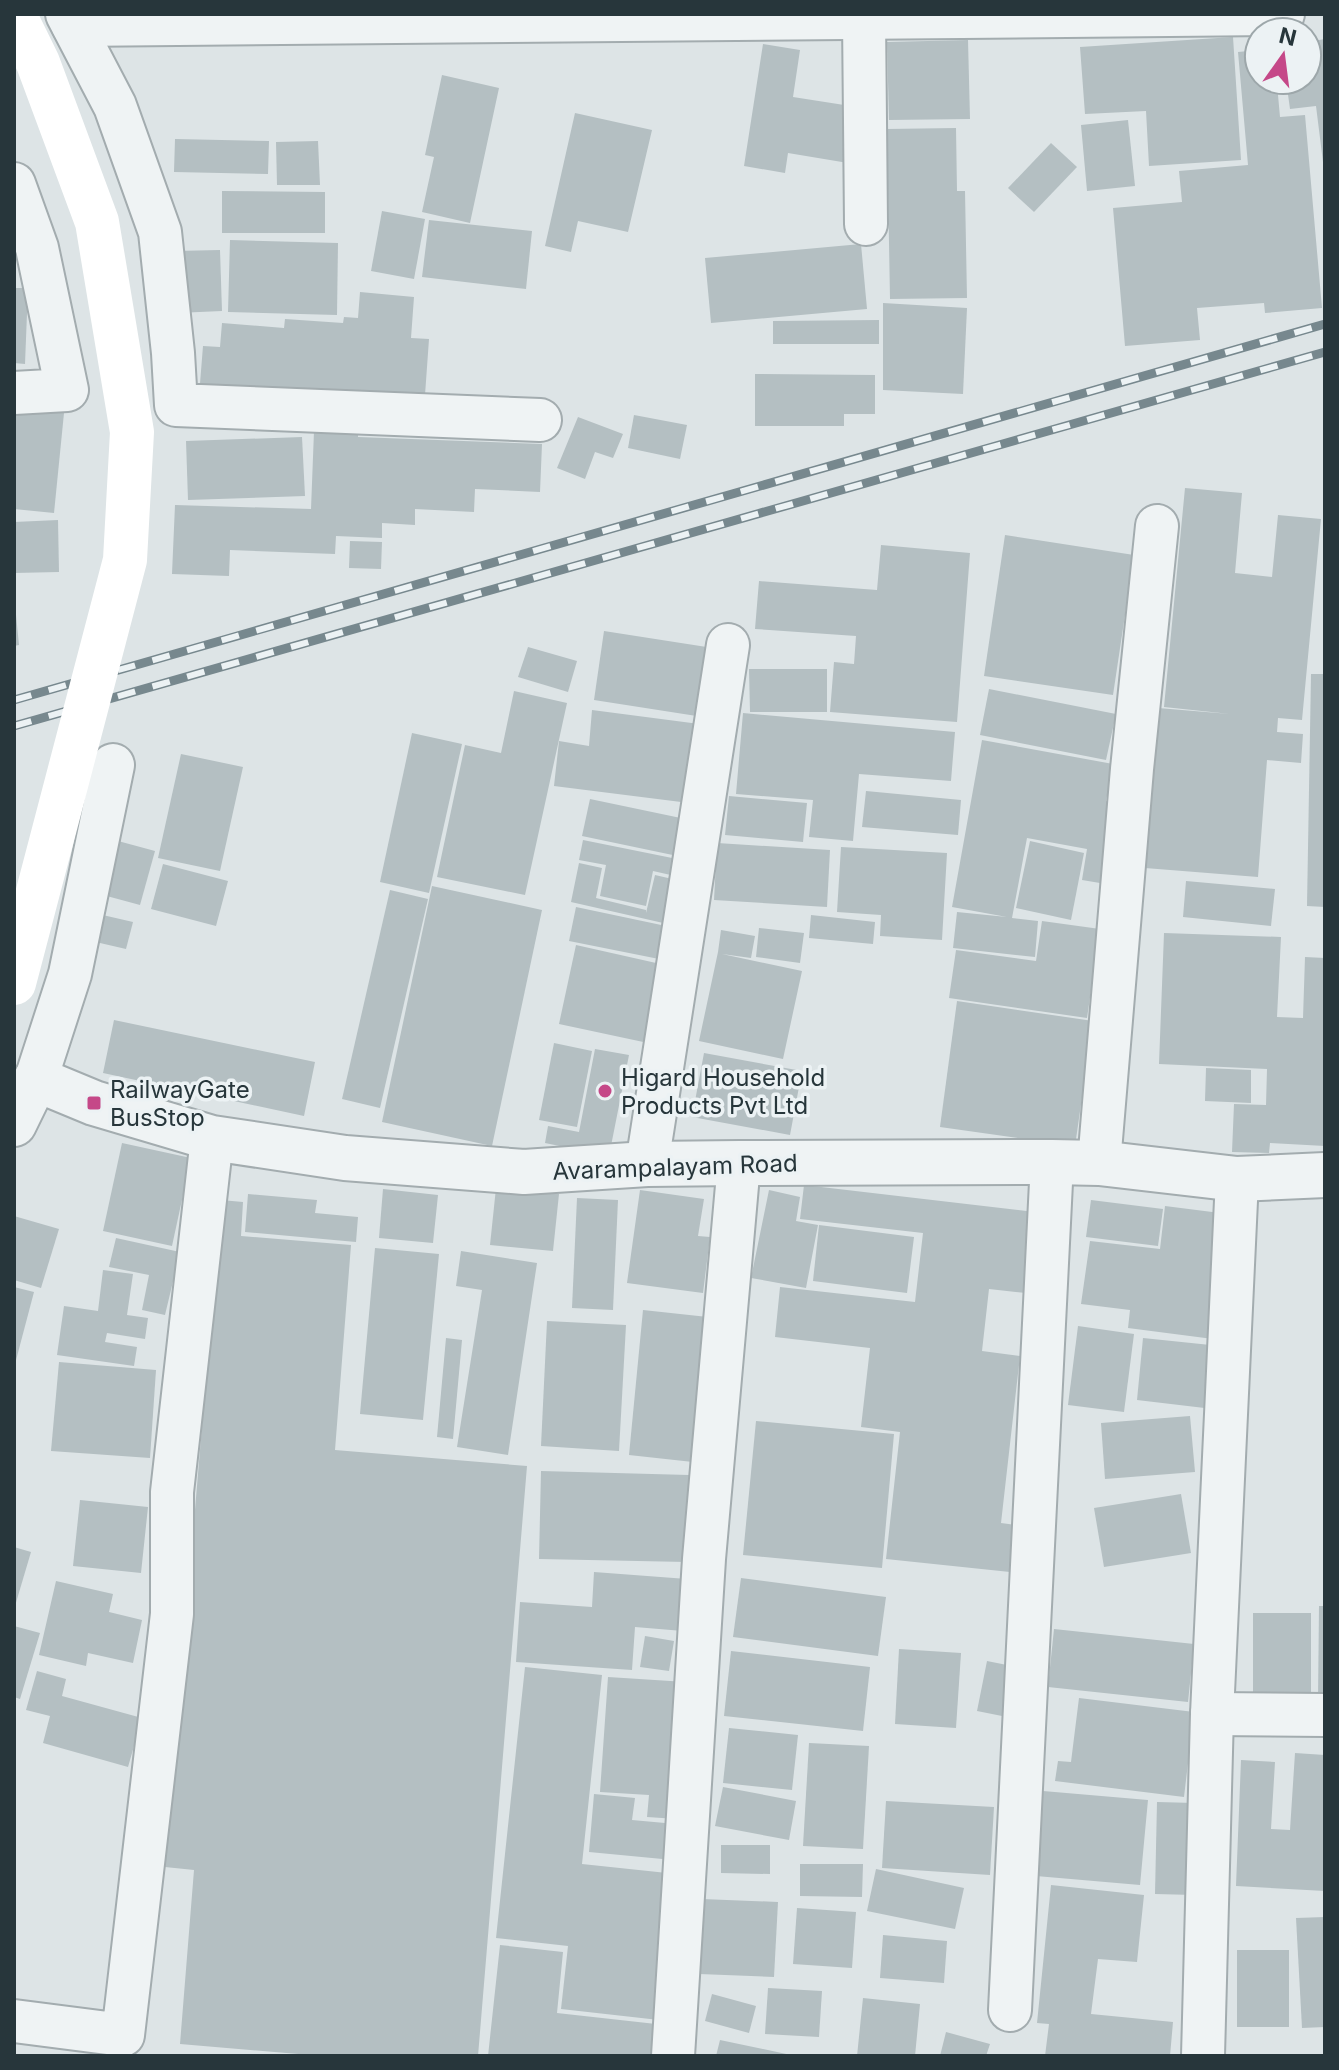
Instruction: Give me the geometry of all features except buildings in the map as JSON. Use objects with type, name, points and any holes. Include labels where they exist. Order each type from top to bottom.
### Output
[{"type":"main road","points":[[14,14],[38,63],[97,222],[132,432],[125,560],[14,983]]},
{"type":"street","points":[[540,420],[176,405],[160,232],[115,106],[70,20],[1283,14]]},
{"type":"street","points":[[864,18],[866,224]]},
{"type":"street","points":[[14,184],[37,248],[67,390],[14,393]]},
{"type":"street","points":[[1099,1163],[1132,769],[1157,526]]},
{"type":"street","points":[[647,1164],[728,645]]},
{"type":"street","points":[[14,1124],[36,1079],[70,974],[113,765]]},
{"type":"street","name":"Avarampalayam Road","points":[[36,1079],[94,1103],[212,1138],[345,1158],[524,1172],[647,1164],[1052,1162],[1099,1163],[1237,1179],[1325,1175]]},
{"type":"street","points":[[14,2021],[123,2035],[172,1614],[172,1492],[212,1138]]},
{"type":"street","points":[[1010,2010],[1052,1162]]},
{"type":"street","points":[[673,2056],[704,1559],[739,1163]]},
{"type":"street","points":[[1203,2056],[1212,1714],[1237,1179]]},
{"type":"street","points":[[1212,1714],[1325,1715]]},
{"type":"railway","points":[[14,700],[1325,324]]},
{"type":"railway","points":[[14,726],[1325,352]]},
{"type":"place","name":"Higard Household Products Pvt Ltd","points":[[605,1091]]},
{"type":"place","name":"RailwayGate BusStop","points":[[94,1103]]}]
